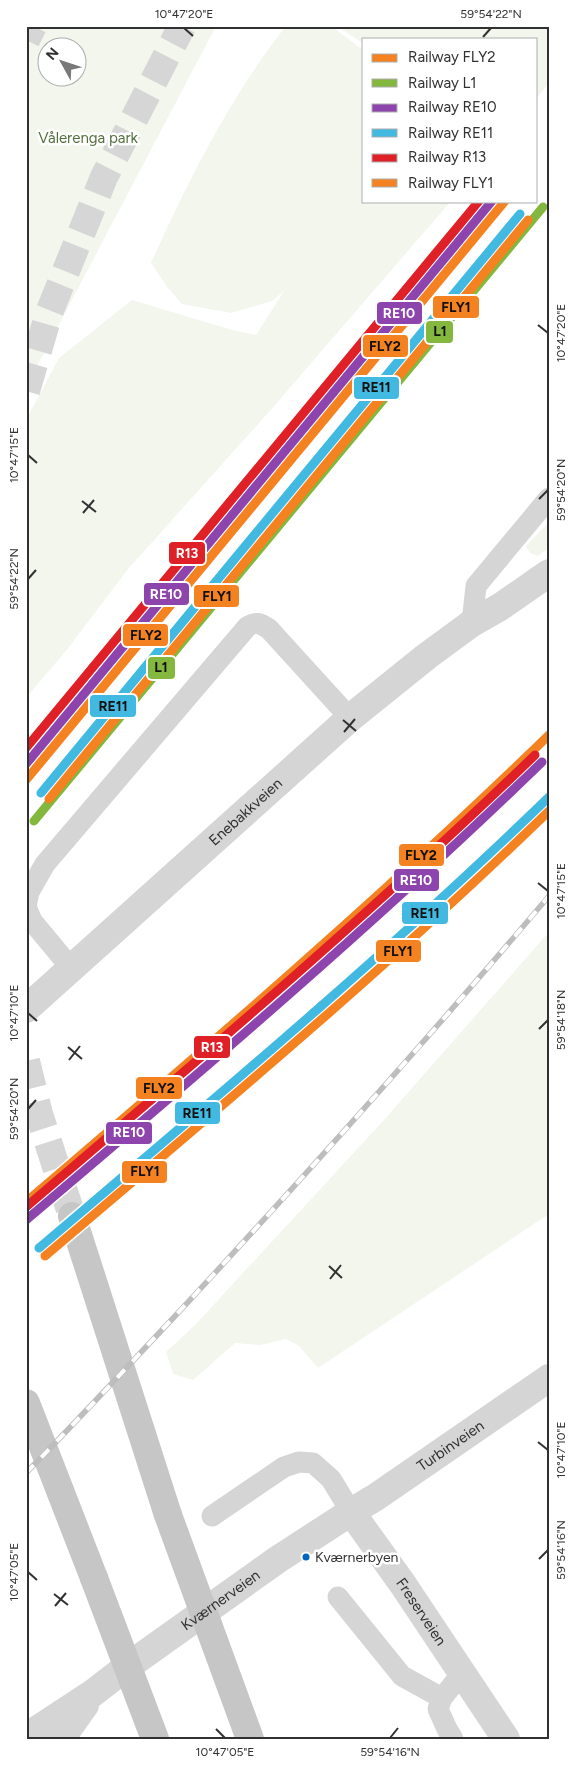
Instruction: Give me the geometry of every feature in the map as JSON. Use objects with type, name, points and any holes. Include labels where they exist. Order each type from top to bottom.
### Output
[{"type":"highway","points":[[72,1216],[168,1515],[250,1739]]},
{"type":"highway","points":[[26,1403],[155,1739]]},
{"type":"street","name":"Enebakkveien","points":[[26,1009],[350,718],[401,676],[472,623],[500,607],[549,573]]},
{"type":"street","name":"Turbinveien","points":[[351,1512],[376,1497],[549,1378]]},
{"type":"street","name":"Freserveien","points":[[351,1512],[463,1672],[506,1739]]},
{"type":"street","name":"Kværnerveien","points":[[26,1737],[92,1693],[212,1606],[351,1512]]},
{"type":"street","name":"Kværnerveien","points":[[61,1739],[92,1693]]},
{"type":"lane","points":[[472,623],[476,586],[549,498]]},
{"type":"lane","points":[[71,968],[32,921],[26,906],[29,892],[46,864],[241,635],[254,623],[259,623],[268,629],[350,718]]},
{"type":"lane","name":"Freserveien","points":[[212,1516],[284,1467],[299,1462],[313,1463],[331,1479],[351,1512]]},
{"type":"lane","points":[[338,1597],[402,1676],[442,1698]]},
{"type":"lane","points":[[453,1739],[438,1710],[442,1698],[463,1672]]},
{"type":"green space","name":"Vålerenga park","points":[[26,26],[216,26],[26,387]]},
{"type":"green space","points":[[286,26],[331,26],[362,49],[362,202],[450,202],[268,413],[128,569],[69,647],[26,698],[26,420],[59,358],[132,300],[232,330],[256,335],[284,291],[272,301],[231,313],[182,304],[168,288],[151,263],[211,140],[246,81]]},
{"type":"green space","points":[[337,26],[549,26],[549,83],[538,97],[538,38],[362,38],[362,43]]},
{"type":"green space","points":[[549,522],[549,548],[538,556],[530,553],[526,546]]},
{"type":"green space","points":[[549,932],[549,1214],[318,1368],[299,1346],[286,1339],[260,1345],[235,1343],[193,1380],[173,1374],[166,1352],[195,1325],[384,1120]]},
{"type":"tunnel","points":[[26,40],[33,26]]},
{"type":"tunnel","points":[[26,391],[49,313],[104,177],[182,26]]},
{"type":"tunnel","points":[[26,1061],[39,1114],[72,1216]]},
{"type":"railway","points":[[26,1473],[177,1314],[319,1159],[412,1055],[549,896]]},
{"type":"rail line","name":"R13","points":[[26,748],[478,202]]},
{"type":"rail line","name":"RE10","points":[[26,764],[491,202]]},
{"type":"rail line","name":"FLY2","points":[[26,780],[504,202]]},
{"type":"rail line","name":"L1","points":[[34,821],[543,207]]},
{"type":"rail line","name":"RE11","points":[[41,793],[520,214]]},
{"type":"rail line","name":"FLY1","points":[[49,799],[528,220]]},
{"type":"rail line","name":"FLY2","points":[[26,1202],[357,914],[486,796],[549,735]]},
{"type":"rail line","name":"R13","points":[[26,1207],[220,1041],[348,928],[535,755]]},
{"type":"rail line","name":"RE10","points":[[26,1220],[353,938],[480,822],[542,762]]},
{"type":"rail line","name":"RE11","points":[[39,1248],[362,970],[549,797]]},
{"type":"rail line","name":"FLY1","points":[[45,1256],[364,982],[549,811]]},
{"type":"place","name":"Kværnerbyen","points":[[306,1557]]}]
